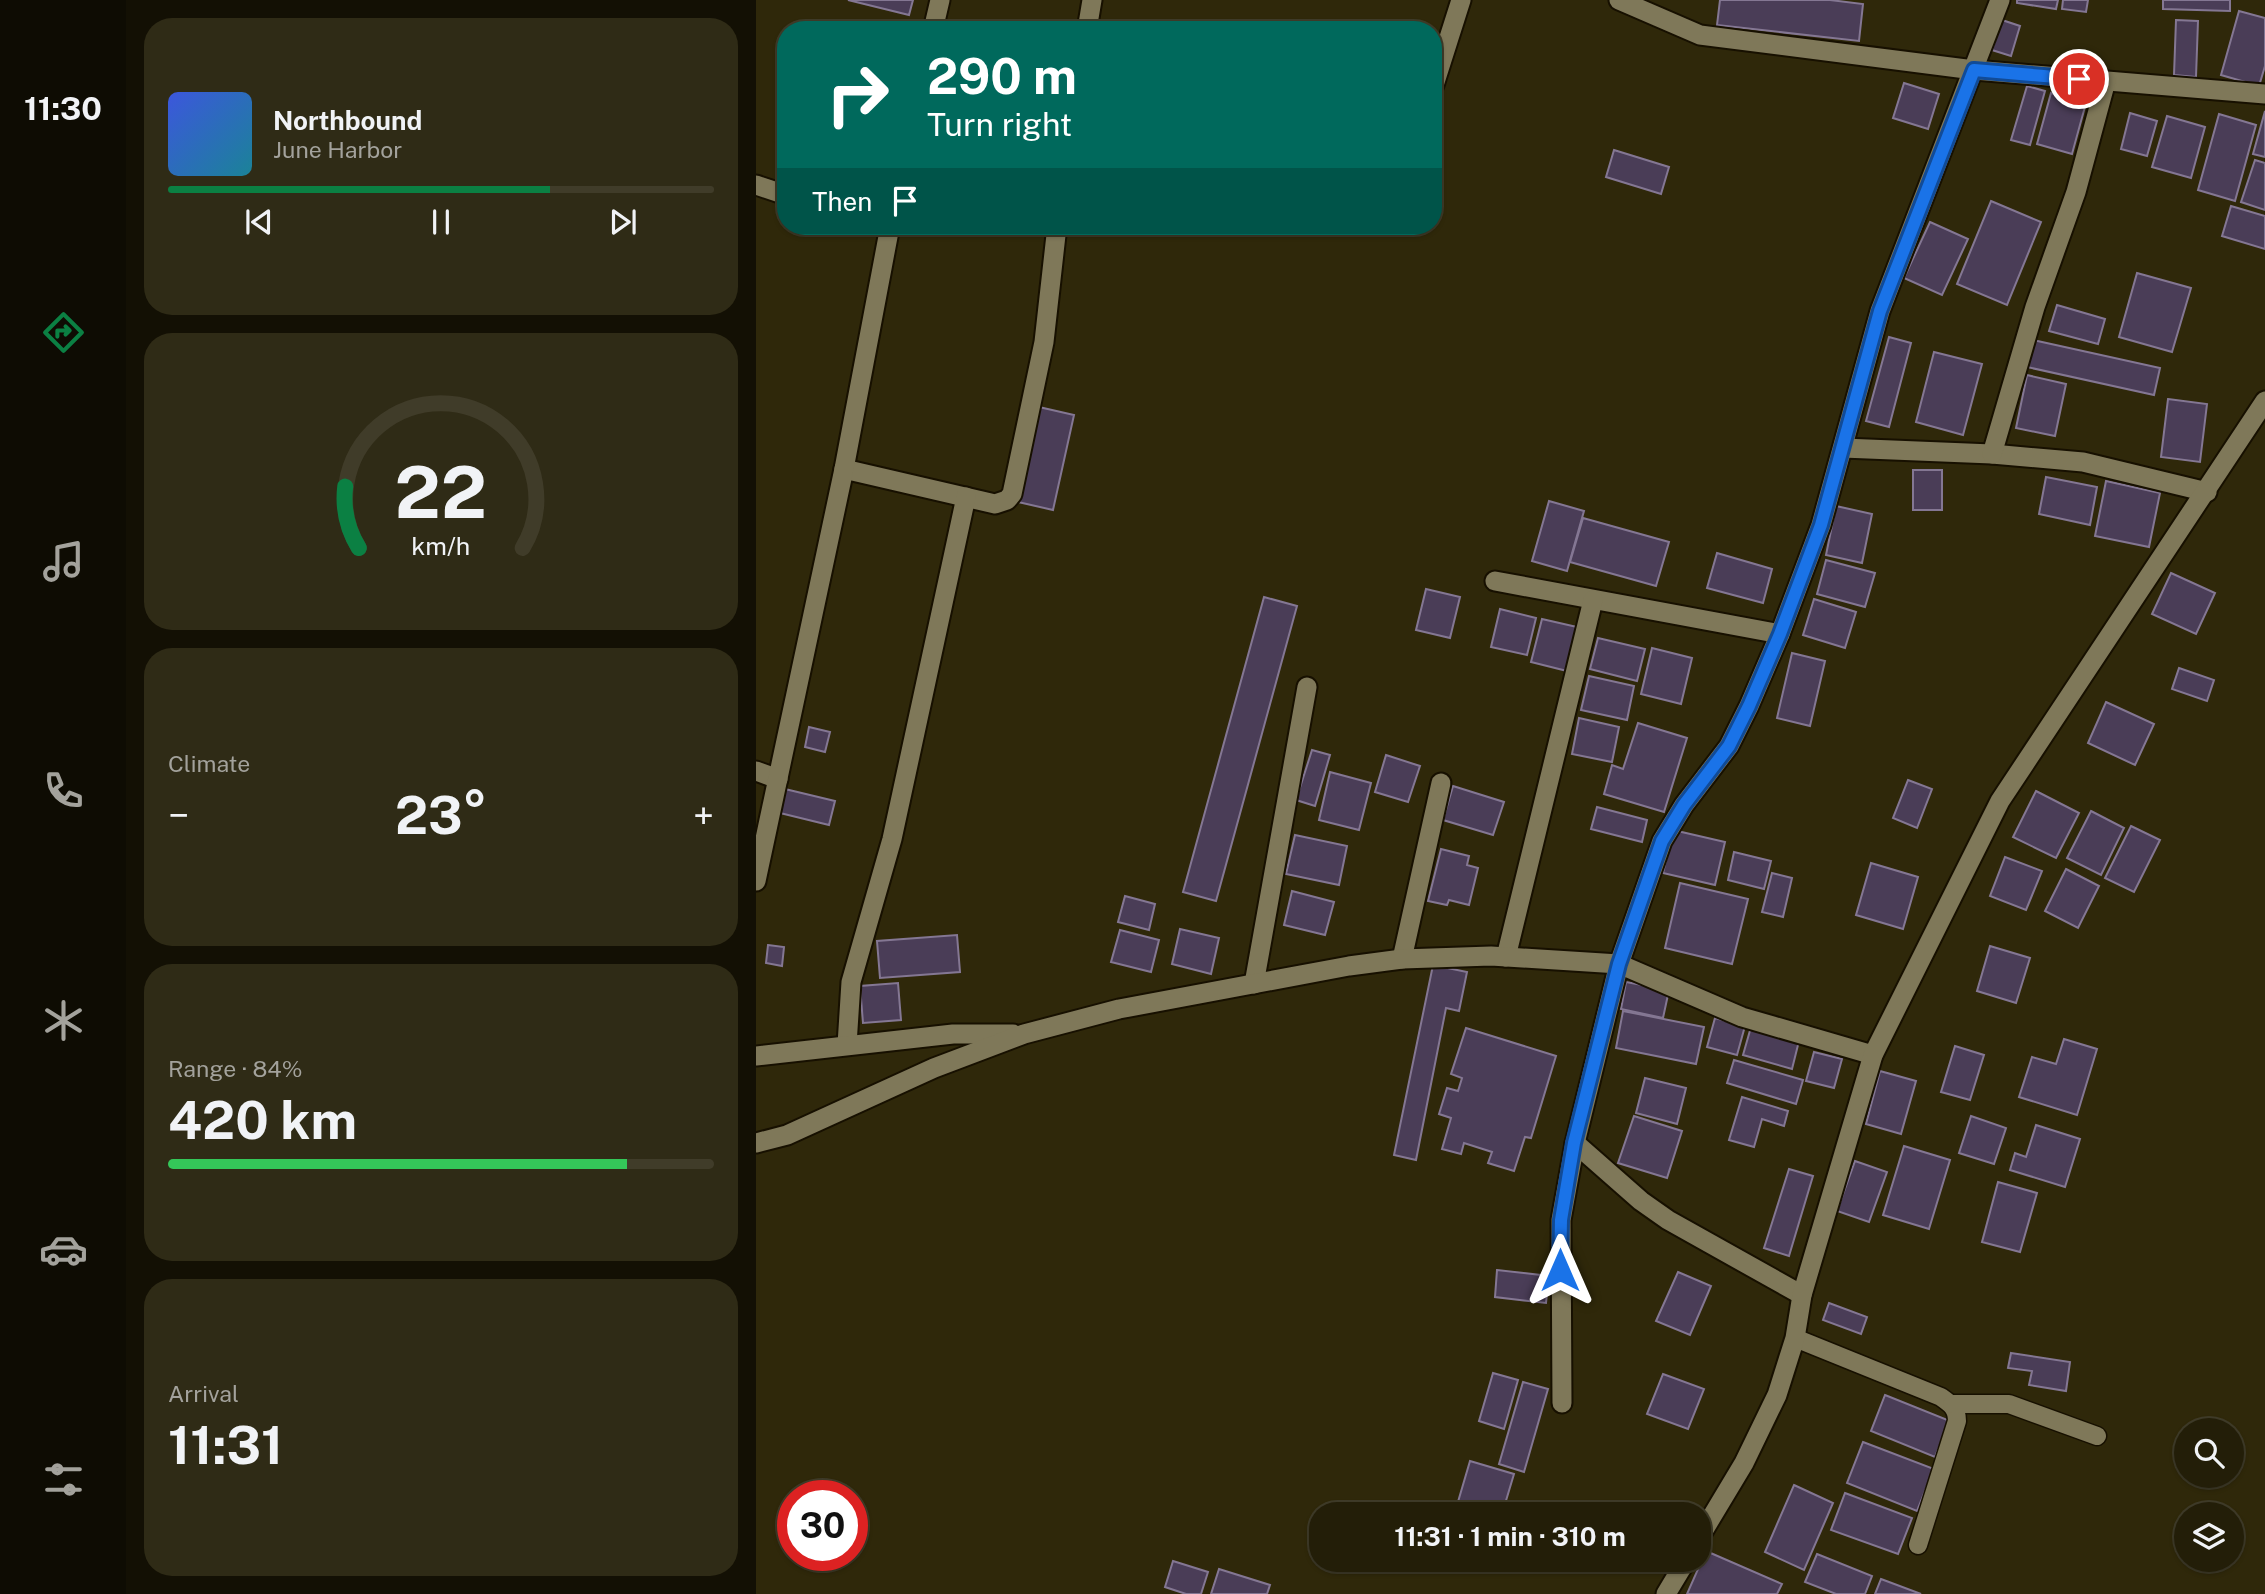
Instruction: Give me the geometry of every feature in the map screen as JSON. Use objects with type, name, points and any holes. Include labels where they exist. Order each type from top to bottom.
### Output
[{"type":"street","points":[[935,21],[940,0]]},
{"type":"street","points":[[1088,21],[1092,0]]},
{"type":"street","points":[[1442,60],[1461,0]]},
{"type":"street","points":[[1619,0],[1700,35],[1974,70],[2265,94]]},
{"type":"street","points":[[1562,1403],[1560,1232],[1574,1143],[1619,964],[1662,841],[1684,805],[1729,746],[1780,634],[1821,525],[1880,311],[2000,0]]},
{"type":"street","points":[[1992,454],[2035,307],[2076,192],[2106,81]]},
{"type":"street","points":[[756,185],[777,192]]},
{"type":"street","points":[[756,881],[844,469],[883,235]]},
{"type":"street","points":[[844,469],[995,504],[1007,500],[1012,494],[1044,342],[1056,235]]},
{"type":"street","points":[[1711,1518],[1744,1463],[1777,1395],[1796,1338],[1802,1295],[1873,1055],[2000,802],[2265,401]]},
{"type":"street","points":[[1843,448],[1992,454],[2083,462],[2207,492]]},
{"type":"street","points":[[847,1045],[851,982],[892,839],[966,497]]},
{"type":"street","points":[[1495,581],[1780,634]]},
{"type":"street","points":[[1506,957],[1592,600]]},
{"type":"street","points":[[1254,984],[1307,687]]},
{"type":"street","points":[[756,771],[778,779]]},
{"type":"street","points":[[1402,958],[1441,783]]},
{"type":"street","points":[[756,1143],[788,1135],[934,1068],[1024,1034],[1119,1009],[1402,958],[1506,957],[1619,964],[1742,1017],[1873,1055]]},
{"type":"street","points":[[756,1056],[953,1034],[1024,1034]]},
{"type":"street","points":[[1574,1143],[1641,1201],[1668,1220],[1802,1295]]},
{"type":"street","points":[[1666,1594],[1679,1572]]},
{"type":"lane","points":[[1796,1338],[1941,1397],[1952,1404],[1957,1413],[1957,1421],[1918,1545]]},
{"type":"lane","points":[[1952,1404],[2009,1404],[2097,1436]]},
{"type":"building","points":[[848,0],[913,0],[909,15]]},
{"type":"building","points":[[1720,0],[1830,0],[1863,4],[1859,41],[1717,25]]},
{"type":"building","points":[[2017,0],[2058,0],[2056,9],[2017,3]]},
{"type":"building","points":[[2063,0],[2088,0],[2086,12],[2062,9]]},
{"type":"building","points":[[2163,0],[2230,0],[2230,11],[2163,9]]},
{"type":"building","points":[[2239,11],[2265,18],[2265,66],[2259,86],[2221,75]]},
{"type":"building","points":[[2002,20],[2020,26],[2011,56],[1992,50]]},
{"type":"building","points":[[2176,20],[2198,21],[2196,77],[2174,75]]},
{"type":"building","points":[[1904,83],[1939,94],[1928,129],[1893,118]]},
{"type":"building","points":[[2027,86],[2045,91],[2030,145],[2011,140]]},
{"type":"building","points":[[2051,93],[2086,103],[2072,154],[2037,144]]},
{"type":"building","points":[[2265,111],[2265,157],[2253,154]]},
{"type":"building","points":[[2130,113],[2157,121],[2147,156],[2121,149]]},
{"type":"building","points":[[2219,114],[2256,125],[2235,201],[2198,190]]},
{"type":"building","points":[[2167,116],[2205,127],[2191,178],[2152,167]]},
{"type":"building","points":[[1614,150],[1669,167],[1661,194],[1606,177]]},
{"type":"building","points":[[2255,160],[2265,163],[2265,210],[2241,202]]},
{"type":"building","points":[[1991,201],[2041,222],[2007,305],[1957,284]]},
{"type":"building","points":[[2231,206],[2265,216],[2265,249],[2222,236]]},
{"type":"building","points":[[1930,222],[1968,239],[1942,295],[1904,278]]},
{"type":"building","points":[[2137,273],[2191,288],[2172,352],[2119,337]]},
{"type":"building","points":[[2057,305],[2105,319],[2098,344],[2049,331]]},
{"type":"building","points":[[1889,337],[1911,343],[1889,427],[1866,421]]},
{"type":"building","points":[[2033,340],[2160,368],[2154,395],[2027,367]]},
{"type":"building","points":[[1934,352],[1982,364],[1963,435],[1916,422]]},
{"type":"building","points":[[2027,375],[2066,384],[2055,436],[2016,428]]},
{"type":"building","points":[[2168,399],[2207,404],[2200,462],[2161,457]]},
{"type":"building","points":[[1039,407],[1074,415],[1053,510],[1018,502]]},
{"type":"building","points":[[1913,470],[1942,470],[1942,510],[1913,510]]},
{"type":"building","points":[[2046,477],[2097,487],[2090,525],[2039,514]]},
{"type":"building","points":[[2106,481],[2160,493],[2149,547],[2095,536]]},
{"type":"building","points":[[1549,501],[1584,511],[1567,571],[1532,561]]},
{"type":"building","points":[[1836,506],[1872,514],[1862,563],[1826,555]]},
{"type":"building","points":[[1583,518],[1669,542],[1656,586],[1570,562]]},
{"type":"building","points":[[1717,553],[1772,569],[1763,603],[1707,588]]},
{"type":"building","points":[[1826,560],[1875,573],[1865,607],[1817,594]]},
{"type":"building","points":[[2171,573],[2215,593],[2196,634],[2152,614]]},
{"type":"building","points":[[1426,589],[1460,597],[1450,638],[1416,630]]},
{"type":"building","points":[[1264,597],[1297,606],[1216,901],[1183,892]]},
{"type":"building","points":[[1814,599],[1856,612],[1845,648],[1803,635]]},
{"type":"building","points":[[1500,609],[1536,618],[1527,655],[1491,647]]},
{"type":"building","points":[[1542,619],[1577,627],[1567,671],[1531,662]]},
{"type":"building","points":[[1598,638],[1645,649],[1637,681],[1590,669]]},
{"type":"building","points":[[1652,648],[1692,658],[1681,704],[1641,694]]},
{"type":"building","points":[[1792,653],[1825,661],[1810,726],[1777,718]]},
{"type":"building","points":[[2179,668],[2214,680],[2207,701],[2172,689]]},
{"type":"building","points":[[1589,676],[1634,686],[1627,720],[1581,710]]},
{"type":"building","points":[[2106,702],[2154,724],[2135,765],[2088,743]]},
{"type":"building","points":[[1579,718],[1619,727],[1612,762],[1572,754]]},
{"type":"building","points":[[1638,723],[1687,738],[1664,812],[1604,794],[1612,765],[1623,769]]},
{"type":"building","points":[[809,727],[830,732],[825,752],[805,747]]},
{"type":"building","points":[[1312,750],[1330,755],[1315,806],[1296,800]]},
{"type":"building","points":[[1386,755],[1420,766],[1408,802],[1375,792]]},
{"type":"building","points":[[1330,772],[1371,783],[1359,830],[1319,820]]},
{"type":"building","points":[[1908,780],[1932,789],[1917,828],[1893,818]]},
{"type":"building","points":[[1453,786],[1504,802],[1493,835],[1443,820]]},
{"type":"building","points":[[785,789],[835,801],[829,825],[780,813]]},
{"type":"building","points":[[2036,791],[2079,813],[2056,858],[2013,837]]},
{"type":"building","points":[[1597,807],[1647,820],[1642,842],[1591,829]]},
{"type":"building","points":[[2091,811],[2124,828],[2101,875],[2067,858]]},
{"type":"building","points":[[2131,826],[2160,840],[2134,892],[2105,878]]},
{"type":"building","points":[[1673,830],[1725,842],[1715,885],[1663,873]]},
{"type":"building","points":[[1295,835],[1347,846],[1339,885],[1286,874]]},
{"type":"building","points":[[1441,849],[1469,856],[1467,865],[1478,868],[1469,905],[1449,900],[1447,905],[1428,901]]},
{"type":"building","points":[[1734,852],[1771,861],[1764,889],[1728,880]]},
{"type":"building","points":[[2005,857],[2042,871],[2026,910],[1990,896]]},
{"type":"building","points":[[1871,863],[1918,877],[1903,929],[1856,915]]},
{"type":"building","points":[[2066,869],[2099,886],[2078,928],[2045,911]]},
{"type":"building","points":[[1772,873],[1792,878],[1783,917],[1762,912]]},
{"type":"building","points":[[1680,883],[1748,899],[1732,964],[1665,948]]},
{"type":"building","points":[[1292,891],[1334,902],[1325,935],[1284,925]]},
{"type":"building","points":[[1125,896],[1155,904],[1149,930],[1118,922]]},
{"type":"building","points":[[1180,929],[1219,938],[1211,974],[1172,964]]},
{"type":"building","points":[[1120,930],[1159,940],[1151,972],[1111,962]]},
{"type":"building","points":[[957,935],[960,972],[880,978],[877,941]]},
{"type":"building","points":[[768,945],[784,947],[782,966],[766,963]]},
{"type":"building","points":[[1990,946],[2030,958],[2016,1003],[1977,991]]},
{"type":"building","points":[[1433,965],[1467,972],[1459,1011],[1446,1008],[1416,1160],[1394,1155]]},
{"type":"building","points":[[1626,982],[1669,990],[1663,1018],[1621,1009]]},
{"type":"building","points":[[898,983],[901,1020],[863,1023],[860,986]]},
{"type":"building","points":[[1623,1011],[1704,1027],[1696,1064],[1616,1048]]},
{"type":"building","points":[[1715,1018],[1745,1026],[1737,1055],[1707,1047]]},
{"type":"building","points":[[1751,1027],[1799,1041],[1792,1069],[1743,1055]]},
{"type":"building","points":[[1466,1028],[1556,1056],[1531,1138],[1525,1137],[1514,1171],[1488,1163],[1492,1152],[1464,1143],[1461,1154],[1442,1149],[1451,1118],[1439,1114],[1447,1088],[1458,1091],[1462,1078],[1451,1074]]},
{"type":"building","points":[[2064,1039],[2097,1049],[2077,1115],[2019,1097],[2032,1057],[2056,1064]]},
{"type":"building","points":[[1955,1046],[1984,1055],[1970,1100],[1941,1092]]},
{"type":"building","points":[[1814,1052],[1842,1059],[1834,1088],[1806,1081]]},
{"type":"building","points":[[1734,1060],[1803,1080],[1796,1104],[1727,1083]]},
{"type":"building","points":[[1880,1071],[1916,1081],[1901,1134],[1866,1124]]},
{"type":"building","points":[[1645,1078],[1686,1088],[1677,1124],[1636,1113]]},
{"type":"building","points":[[1742,1097],[1788,1111],[1784,1126],[1762,1119],[1754,1147],[1729,1140]]},
{"type":"building","points":[[1634,1116],[1682,1131],[1667,1178],[1618,1163]]},
{"type":"building","points":[[1971,1116],[2006,1128],[1994,1164],[1959,1153]]},
{"type":"building","points":[[2036,1125],[2080,1139],[2065,1187],[2010,1170],[2015,1153],[2026,1157]]},
{"type":"building","points":[[1904,1146],[1950,1160],[1929,1229],[1883,1215]]},
{"type":"building","points":[[1855,1161],[1887,1172],[1869,1222],[1837,1211]]},
{"type":"building","points":[[1789,1169],[1813,1176],[1789,1256],[1764,1248]]},
{"type":"building","points":[[1998,1182],[2037,1193],[2020,1252],[1982,1242]]},
{"type":"building","points":[[1497,1270],[1549,1276],[1546,1303],[1495,1297]]},
{"type":"building","points":[[1678,1272],[1711,1286],[1690,1335],[1656,1321]]},
{"type":"building","points":[[1829,1303],[1867,1317],[1861,1334],[1823,1320]]},
{"type":"building","points":[[2011,1353],[2070,1362],[2066,1391],[2029,1385],[2032,1371],[2008,1368]]},
{"type":"building","points":[[1493,1373],[1518,1380],[1504,1429],[1479,1421]]},
{"type":"building","points":[[1663,1374],[1704,1389],[1688,1429],[1647,1414]]},
{"type":"building","points":[[1523,1382],[1548,1389],[1524,1472],[1499,1464]]},
{"type":"building","points":[[1885,1395],[1950,1421],[1935,1457],[1871,1431]]},
{"type":"building","points":[[1863,1442],[1934,1469],[1917,1511],[1847,1483]]},
{"type":"building","points":[[1470,1461],[1514,1474],[1506,1502],[1458,1502]]},
{"type":"building","points":[[1794,1485],[1833,1503],[1804,1570],[1765,1552]]},
{"type":"building","points":[[1845,1493],[1912,1518],[1898,1554],[1831,1530]]},
{"type":"building","points":[[1711,1553],[1782,1584],[1777,1594],[1687,1594],[1697,1572],[1711,1572]]},
{"type":"building","points":[[1817,1554],[1872,1576],[1865,1594],[1836,1594],[1805,1582]]},
{"type":"building","points":[[1173,1561],[1208,1572],[1201,1594],[1186,1594],[1165,1587]]},
{"type":"building","points":[[1219,1569],[1270,1585],[1267,1594],[1211,1594]]},
{"type":"building","points":[[1881,1579],[1921,1594],[1875,1594]]},
{"type":"route","points":[[1560,1270],[1561,1220],[1574,1143],[1619,964],[1662,841],[1684,805],[1729,746],[1780,634],[1821,525],[1880,311],[1974,70],[2079,79]]}]
